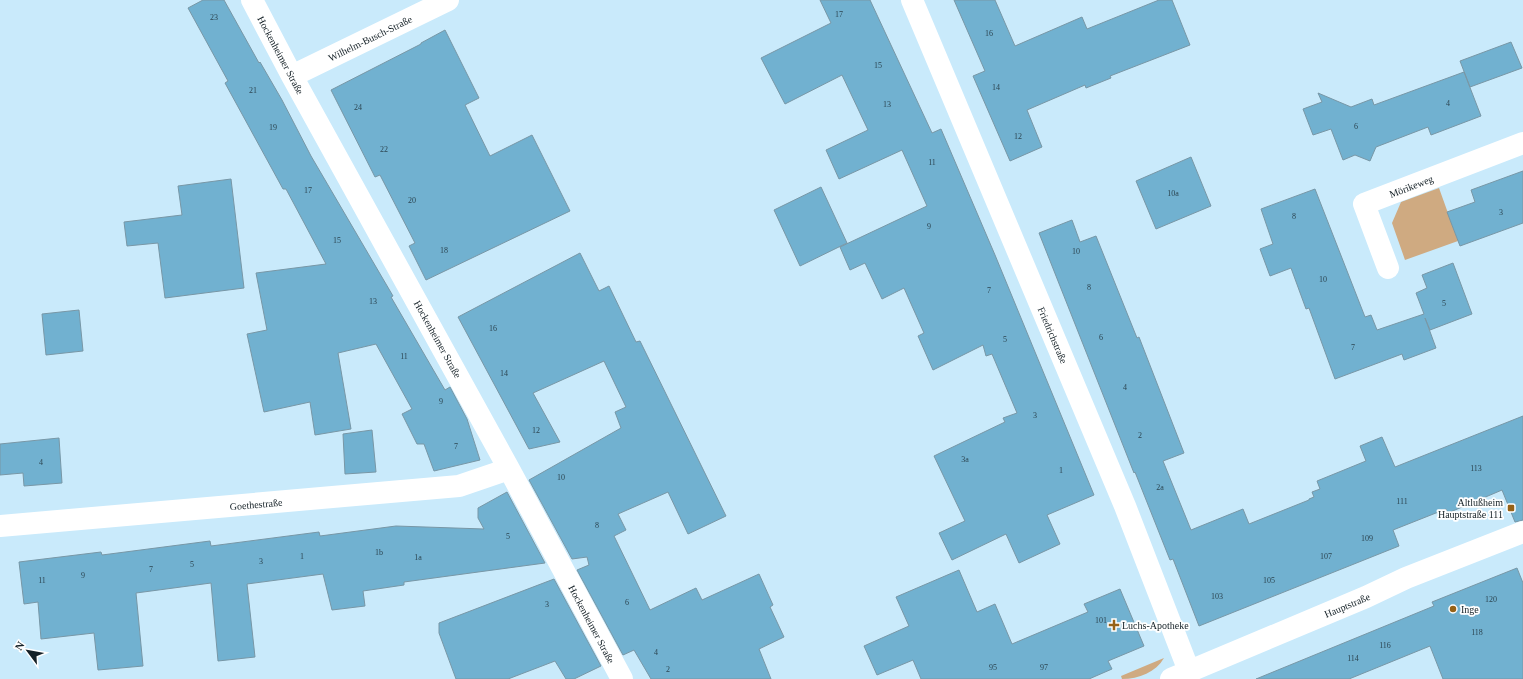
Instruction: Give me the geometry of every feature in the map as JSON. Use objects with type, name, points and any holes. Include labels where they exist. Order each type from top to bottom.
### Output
[{"type":"street","name":"Hockenheimer Straße","points":[[252,0],[292,76],[509,469],[622,679]]},
{"type":"street","name":"Wilhelm-Busch-Straße","points":[[292,76],[448,0]]},
{"type":"street","name":"Friedrichstraße","points":[[912,0],[1125,506],[1181,676]]},
{"type":"street","name":"Mörikeweg","points":[[1388,268],[1364,204],[1523,143]]},
{"type":"street","name":"Goethestraße","points":[[0,526],[459,486],[509,469]]},
{"type":"street","name":"Hauptstraße","points":[[1181,676],[1359,600],[1406,578],[1523,532]]},
{"type":"shaded area","points":[[1439,188],[1458,241],[1405,260],[1392,223],[1401,202]]},
{"type":"shaded area","points":[[1164,658],[1152,671],[1146,674],[1135,678],[1122,679],[1121,676]]},
{"type":"building","points":[[203,0],[224,0],[259,63],[260,62],[282,100],[311,156],[393,296],[391,297],[445,390],[450,387],[467,419],[480,460],[434,471],[424,444],[417,444],[402,414],[412,409],[376,344],[338,353],[351,429],[315,435],[310,402],[264,412],[247,334],[267,330],[256,273],[326,264],[286,189],[283,189],[225,83],[228,81],[188,8]]},
{"type":"building","points":[[820,0],[870,0],[932,133],[941,129],[995,255],[1094,495],[1047,515],[1060,544],[1019,563],[1006,534],[952,560],[939,533],[965,521],[934,456],[1005,422],[1003,418],[1017,413],[992,354],[986,356],[983,345],[933,370],[918,336],[924,333],[904,288],[882,299],[865,263],[850,270],[840,247],[927,206],[902,150],[839,179],[826,150],[868,130],[842,75],[785,104],[761,58],[831,23]]},
{"type":"building","points":[[954,0],[995,0],[1015,46],[1082,17],[1087,29],[1159,0],[1172,0],[1190,45],[1110,76],[1111,78],[1086,88],[1085,85],[1027,110],[1042,147],[1010,161],[973,76],[985,71]]},
{"type":"building","points":[[445,30],[479,98],[465,105],[490,156],[532,135],[570,211],[426,280],[409,246],[415,243],[380,175],[375,177],[331,90],[421,44]]},
{"type":"building","points":[[1511,42],[1522,68],[1470,87],[1460,61]]},
{"type":"building","points":[[1464,72],[1481,116],[1431,135],[1428,127],[1376,147],[1370,161],[1355,155],[1343,160],[1331,129],[1313,135],[1303,109],[1322,102],[1318,93],[1351,107],[1372,99],[1374,105]]},
{"type":"building","points":[[1191,157],[1211,206],[1156,229],[1136,181]]},
{"type":"building","points":[[1523,171],[1523,223],[1460,246],[1447,212],[1475,202],[1471,190]]},
{"type":"building","points":[[231,179],[244,288],[165,298],[158,243],[127,246],[124,222],[182,215],[178,186]]},
{"type":"building","points":[[821,187],[847,243],[800,266],[774,210]]},
{"type":"building","points":[[1315,189],[1365,317],[1371,315],[1377,330],[1424,314],[1416,293],[1427,288],[1422,275],[1453,263],[1472,314],[1430,330],[1425,318],[1436,348],[1404,360],[1402,354],[1335,379],[1309,308],[1306,309],[1291,268],[1270,276],[1260,249],[1273,244],[1261,209]]},
{"type":"building","points":[[1072,220],[1080,242],[1096,236],[1137,338],[1139,337],[1184,453],[1163,461],[1191,530],[1243,509],[1249,524],[1309,500],[1314,497],[1312,492],[1320,489],[1317,481],[1366,461],[1360,446],[1382,437],[1395,467],[1523,416],[1523,520],[1515,522],[1502,490],[1448,513],[1446,509],[1393,530],[1399,546],[1199,626],[1173,559],[1170,560],[1135,472],[1134,473],[1039,233]]},
{"type":"building","points":[[580,253],[599,291],[609,286],[636,342],[640,341],[726,516],[688,534],[668,492],[618,514],[626,530],[614,536],[650,610],[696,588],[702,600],[759,574],[773,605],[770,607],[784,637],[759,649],[771,679],[651,679],[634,650],[623,655],[577,570],[589,565],[587,557],[572,559],[529,480],[621,428],[615,412],[626,407],[604,361],[533,393],[560,442],[529,449],[458,317]]},
{"type":"building","points":[[79,310],[83,351],[46,355],[42,314]]},
{"type":"building","points":[[372,430],[376,472],[345,474],[343,434]]},
{"type":"building","points":[[59,438],[62,483],[24,486],[23,473],[0,475],[0,444]]},
{"type":"building","points":[[507,492],[545,563],[404,582],[404,585],[363,591],[365,606],[332,610],[323,574],[247,584],[255,657],[218,661],[211,583],[136,593],[143,666],[98,670],[94,633],[41,639],[38,602],[24,604],[19,562],[101,552],[102,555],[210,541],[211,546],[319,532],[320,536],[396,526],[484,529],[478,518],[478,508]]},
{"type":"building","points":[[1517,568],[1523,583],[1523,679],[1443,679],[1430,646],[1349,679],[1256,679],[1434,606],[1432,602]]},
{"type":"building","points":[[959,570],[977,612],[995,604],[1012,644],[1088,612],[1084,604],[1120,589],[1144,646],[1108,661],[1112,669],[1089,679],[921,679],[913,660],[877,675],[864,646],[909,626],[896,597]]},
{"type":"building","points":[[554,579],[601,666],[574,679],[566,679],[555,661],[508,679],[456,679],[439,633],[439,623]]},
{"type":"place","name":"Altlußheim Hauptstraße 111","points":[[1511,508]]},
{"type":"place","name":"Inge","points":[[1453,609]]},
{"type":"place","name":"Luchs-Apotheke","points":[[1114,625]]}]
